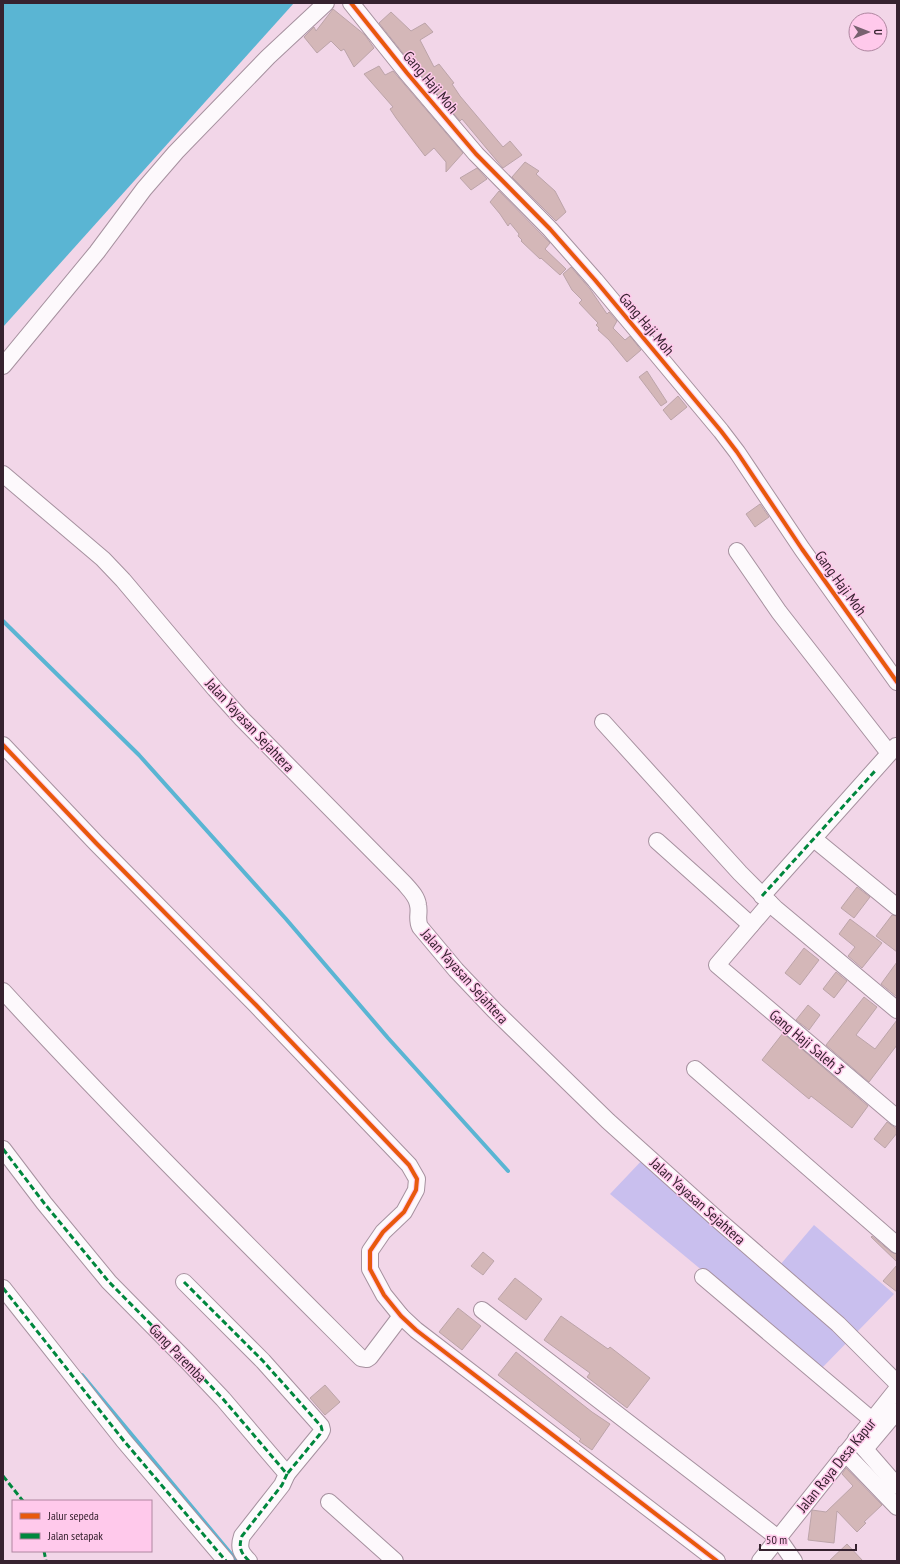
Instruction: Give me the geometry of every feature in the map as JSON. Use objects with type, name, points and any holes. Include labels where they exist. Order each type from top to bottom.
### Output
[{"type":"street","points":[[3,366],[97,252],[139,196],[176,152],[258,67],[326,3]]},
{"type":"street","name":"Gang Haji Moh","points":[[351,3],[407,73],[476,154],[550,229],[634,326],[721,431],[745,463],[802,549],[897,682]]},
{"type":"street","name":"Jalan Yayasan Sejahtera","points":[[3,474],[103,559],[123,580],[236,713],[404,883],[418,903],[417,919],[420,927],[456,970],[494,1010],[608,1121],[717,1219],[838,1324],[897,1388]]},
{"type":"street","points":[[657,841],[751,925],[766,900],[814,839],[894,749],[779,612],[737,551]]},
{"type":"street","points":[[603,722],[766,900],[897,1010]]},
{"type":"street","points":[[3,745],[409,1165],[417,1179],[416,1190],[404,1212],[383,1232],[370,1251],[370,1269],[384,1295],[401,1316],[416,1330],[717,1561]]},
{"type":"street","points":[[814,839],[897,906]]},
{"type":"street","name":"Gang Haji Saleh 3","points":[[751,925],[717,965],[897,1118]]},
{"type":"street","points":[[3,991],[82,1076],[184,1181],[362,1358],[367,1359],[370,1357],[401,1316]]},
{"type":"street","points":[[695,1069],[897,1245]]},
{"type":"street","name":"Gang Paremba","points":[[3,1149],[49,1209],[109,1282],[223,1399],[287,1474]]},
{"type":"street","points":[[703,1276],[872,1420]]},
{"type":"street","points":[[184,1282],[263,1361],[321,1426],[322,1430],[287,1474],[282,1485],[242,1536],[240,1544],[241,1552],[249,1561]]},
{"type":"street","points":[[3,1288],[124,1441],[226,1561]]},
{"type":"street","points":[[482,1310],[778,1538],[794,1561]]},
{"type":"street","name":"Jalan Raya Desa Kapur","points":[[760,1561],[845,1453],[860,1444],[872,1420],[897,1388]]},
{"type":"street","points":[[897,1411],[860,1444],[897,1486]]},
{"type":"street","points":[[845,1453],[897,1507]]},
{"type":"street","points":[[329,1502],[395,1561]]},
{"type":"shaded area","points":[[646,1156],[780,1265],[814,1225],[894,1294],[821,1369],[610,1194]]},
{"type":"water","points":[[3,3],[294,3],[3,327]]},
{"type":"building","points":[[333,9],[365,35],[374,48],[354,67],[344,49],[341,51],[331,41],[317,53],[304,37],[314,27],[316,31]]},
{"type":"building","points":[[391,12],[411,31],[425,23],[433,32],[420,40],[434,67],[439,64],[454,83],[452,84],[460,96],[503,147],[510,141],[522,155],[503,168],[462,119],[460,121],[379,23]]},
{"type":"building","points":[[379,66],[385,75],[393,71],[463,153],[446,172],[446,162],[434,148],[425,156],[390,109],[393,107],[364,74]]},
{"type":"building","points":[[525,162],[539,171],[536,174],[555,191],[566,212],[556,221],[512,177]]},
{"type":"building","points":[[477,168],[487,179],[471,190],[460,178]]},
{"type":"building","points":[[499,191],[550,243],[545,249],[566,269],[560,275],[521,241],[522,240],[518,236],[519,234],[510,223],[508,226],[490,202]]},
{"type":"building","points":[[571,267],[590,289],[607,314],[609,312],[617,321],[613,328],[625,340],[630,336],[641,350],[627,362],[609,340],[598,330],[599,328],[596,325],[598,323],[579,303],[582,300],[572,290],[563,274]]},
{"type":"building","points":[[647,371],[667,402],[661,406],[639,377]]},
{"type":"building","points":[[678,396],[687,407],[671,420],[663,410]]},
{"type":"building","points":[[760,504],[769,517],[755,527],[746,514]]},
{"type":"building","points":[[857,887],[870,897],[854,918],[841,908]]},
{"type":"building","points":[[892,915],[897,916],[897,952],[876,936]]},
{"type":"building","points":[[850,919],[882,943],[862,968],[848,956],[855,947],[839,934]]},
{"type":"building","points":[[804,948],[819,960],[800,985],[785,973]]},
{"type":"building","points":[[897,962],[897,997],[881,984]]},
{"type":"building","points":[[836,972],[847,981],[834,998],[823,989]]},
{"type":"building","points":[[864,997],[877,1007],[856,1035],[875,1049],[897,1020],[897,1045],[869,1082],[826,1045]]},
{"type":"building","points":[[808,1005],[820,1015],[809,1030],[796,1020]]},
{"type":"building","points":[[783,1033],[868,1106],[852,1128],[811,1096],[809,1099],[762,1060]]},
{"type":"building","points":[[887,1122],[897,1129],[897,1133],[885,1148],[874,1139]]},
{"type":"building","points":[[872,1236],[891,1252],[897,1254],[897,1262],[871,1237]]},
{"type":"building","points":[[483,1252],[494,1261],[483,1275],[471,1266]]},
{"type":"building","points":[[897,1265],[897,1292],[883,1281]]},
{"type":"building","points":[[515,1278],[542,1299],[526,1320],[498,1299]]},
{"type":"building","points":[[458,1308],[481,1326],[462,1350],[439,1332]]},
{"type":"building","points":[[561,1316],[608,1349],[610,1347],[650,1378],[627,1408],[587,1377],[590,1373],[544,1340]]},
{"type":"building","points":[[516,1352],[592,1412],[610,1424],[592,1450],[579,1441],[581,1439],[498,1375]]},
{"type":"building","points":[[325,1385],[340,1402],[325,1415],[310,1398]]},
{"type":"building","points":[[846,1468],[882,1505],[864,1522],[866,1523],[857,1532],[837,1511],[834,1543],[808,1540],[812,1510],[826,1512],[853,1486],[842,1474]]},
{"type":"building","points":[[847,1544],[863,1561],[829,1561]]},
{"type":"waterway","points":[[3,621],[139,755],[286,919],[388,1038],[508,1171]]},
{"type":"waterway","points":[[82,1375],[237,1561]]},
{"type":"marked path","points":[[762,896],[875,771]]},
{"type":"marked path","points":[[3,1149],[44,1203],[109,1282],[223,1399],[287,1474],[282,1485],[242,1536],[240,1547],[249,1561]]},
{"type":"marked path","points":[[184,1282],[263,1361],[321,1426],[322,1430],[320,1434],[287,1474]]},
{"type":"marked path","points":[[3,1288],[124,1441],[226,1561]]},
{"type":"marked path","points":[[3,1476],[22,1500]]},
{"type":"marked path","points":[[44,1552],[46,1561]]},
{"type":"cycle path","points":[[351,3],[407,73],[476,154],[550,229],[595,280],[721,431],[737,452],[802,549],[897,682]]},
{"type":"cycle path","points":[[3,745],[96,843],[256,1005],[409,1165],[417,1179],[416,1190],[404,1212],[383,1232],[370,1251],[370,1269],[384,1295],[401,1316],[416,1330],[717,1561]]}]
